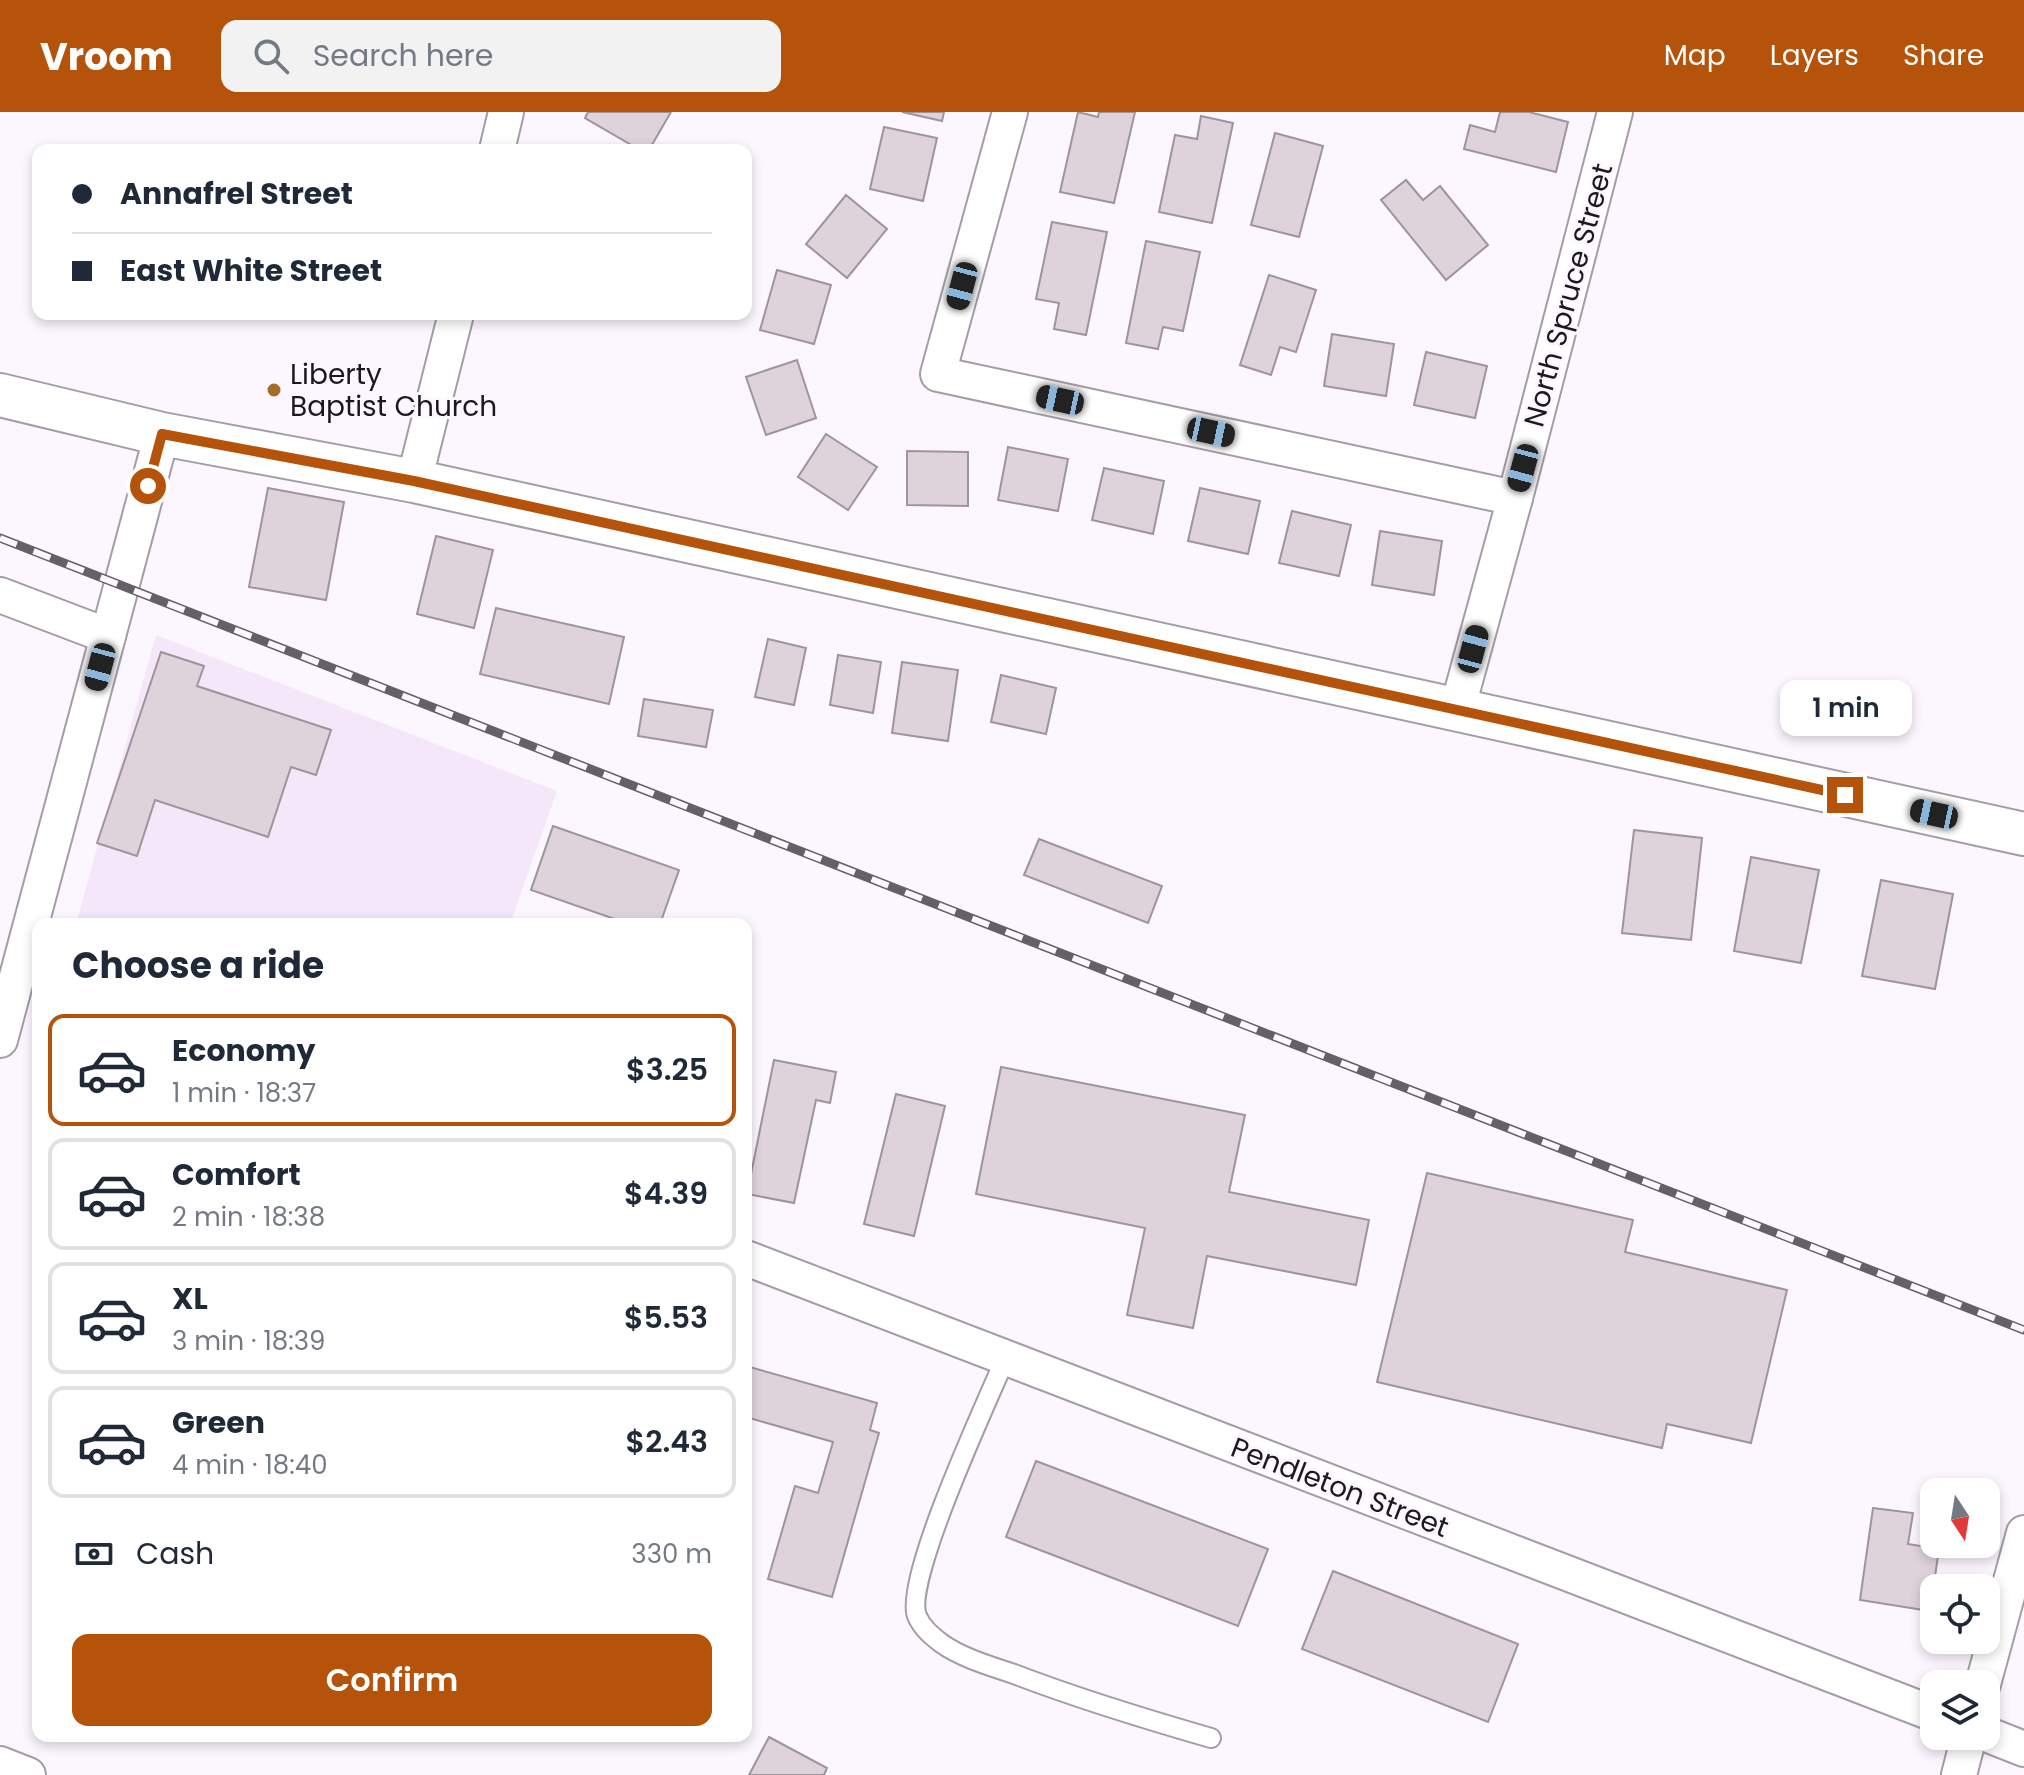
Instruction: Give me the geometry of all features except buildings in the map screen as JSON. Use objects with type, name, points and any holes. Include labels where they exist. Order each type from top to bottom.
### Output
[{"type":"street","points":[[498,144],[506,112]]},
{"type":"street","points":[[1010,112],[938,374],[1515,498]]},
{"type":"street","name":"North Spruce Street","points":[[1457,710],[1615,112]]},
{"type":"street","points":[[414,481],[454,320]]},
{"type":"street","points":[[0,395],[162,434],[414,481],[2024,834]]},
{"type":"street","points":[[42,918],[108,636],[162,434]]},
{"type":"street","points":[[0,595],[108,636]]},
{"type":"street","points":[[0,1040],[28,978]]},
{"type":"street","name":"Pendleton Street","points":[[752,1260],[1920,1709]]},
{"type":"street","points":[[1987,1670],[2024,1533]]},
{"type":"street","points":[[2000,1740],[2024,1749]]},
{"type":"street","points":[[1959,1775],[1965,1750]]},
{"type":"street","points":[[0,1764],[28,1775]]},
{"type":"lane","points":[[1005,1359],[961,1462],[921,1568],[915,1596],[916,1615],[926,1630],[943,1645],[982,1662],[1088,1702],[1211,1738]]},
{"type":"shaded area","points":[[156,635],[557,791],[512,918],[78,918]]},
{"type":"railway","points":[[0,538],[2024,1330]]},
{"type":"place","name":"Liberty Baptist Church","points":[[274,390]]},
{"type":"route","points":[[148,486],[162,434],[414,481],[1845,795]]}]
